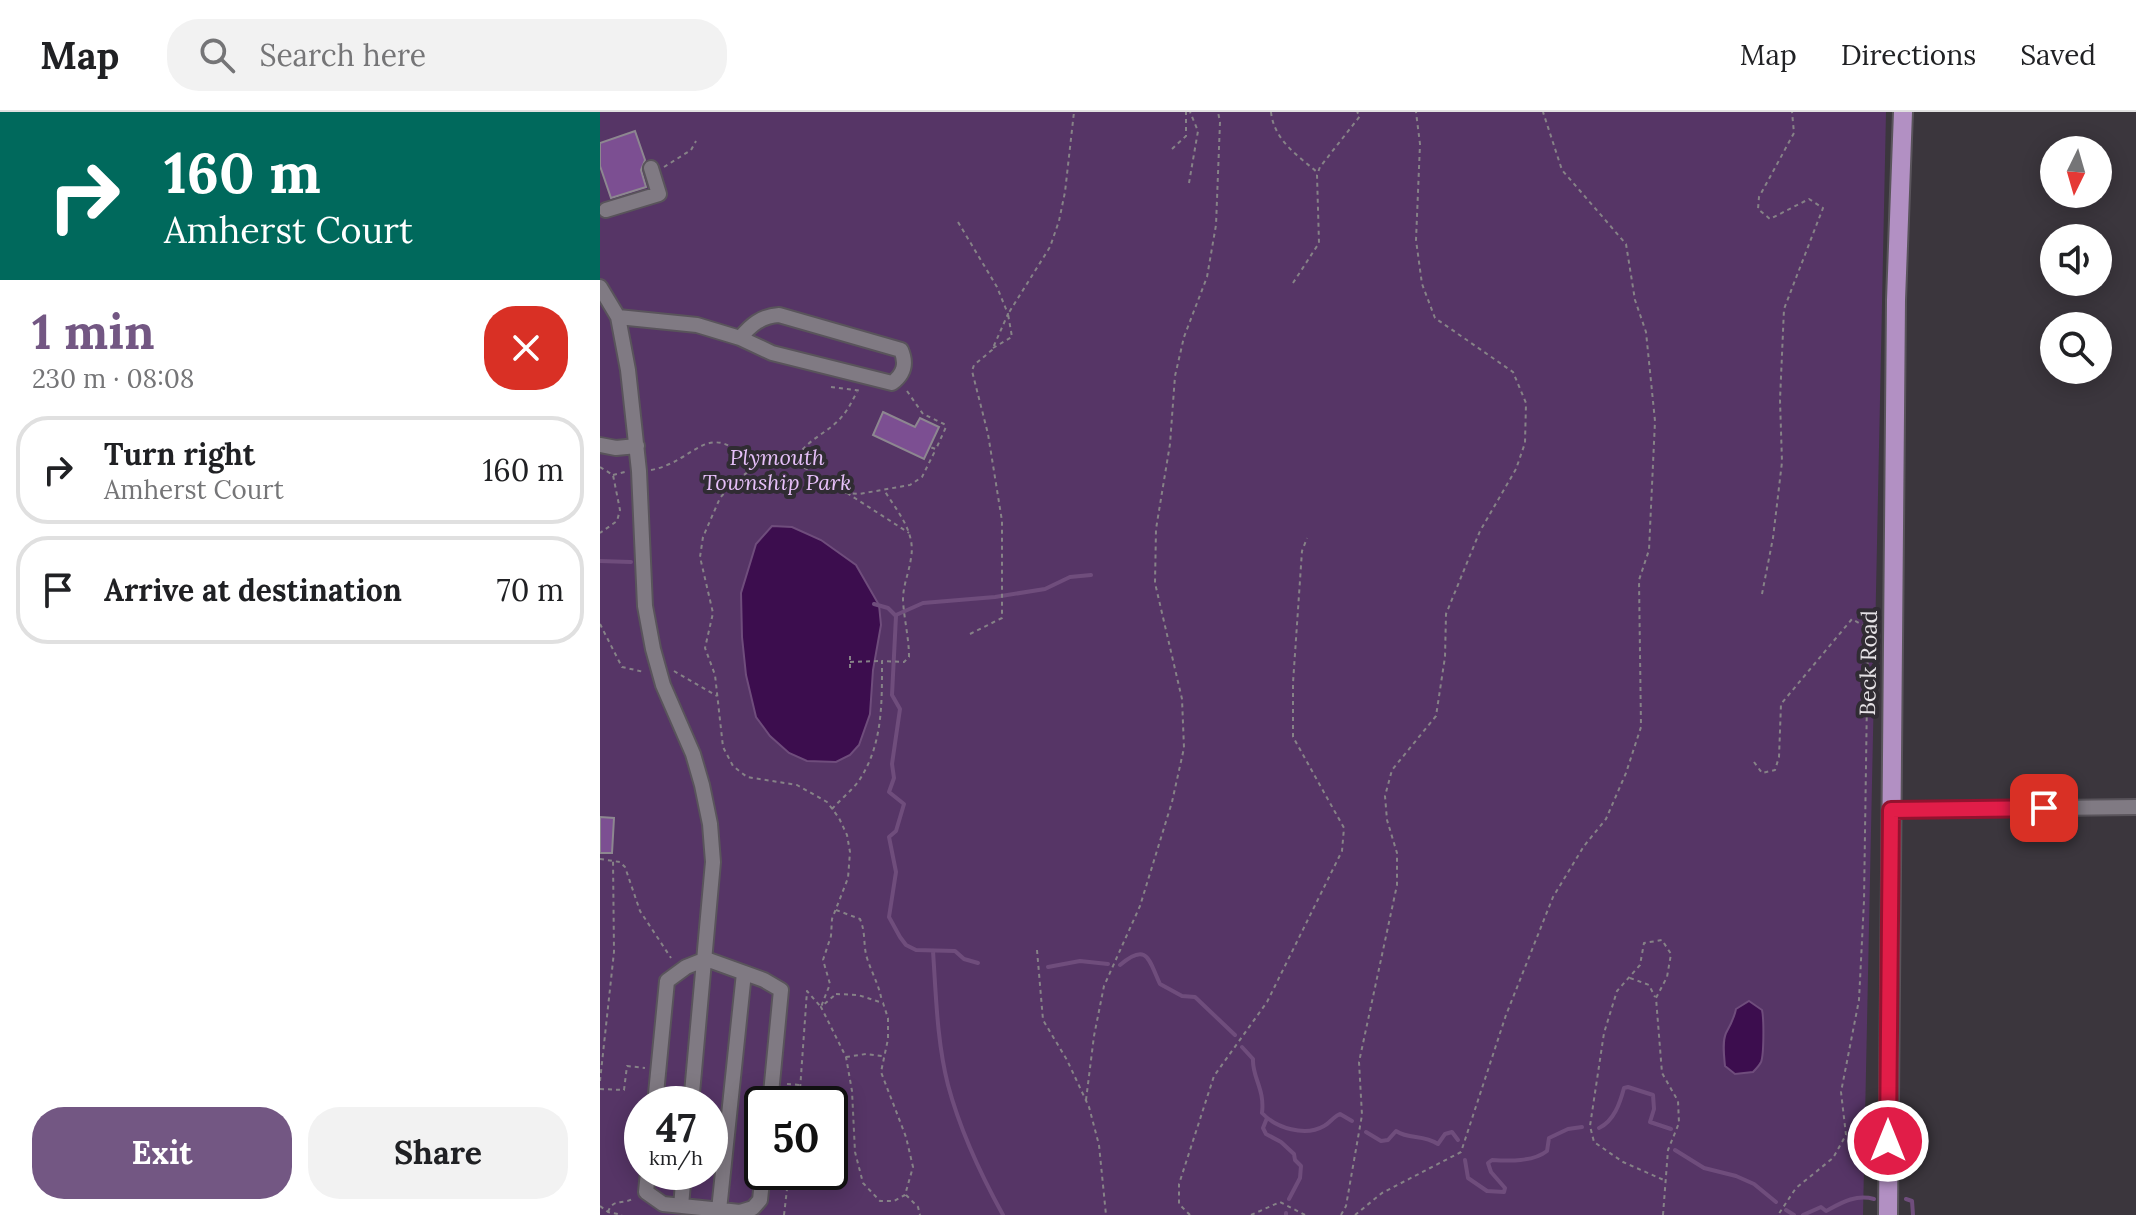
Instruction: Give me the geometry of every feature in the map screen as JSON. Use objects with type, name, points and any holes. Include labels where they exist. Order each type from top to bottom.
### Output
[{"type":"main road","name":"Beck Road","points":[[1888,1215],[1896,300],[1903,112]]},
{"type":"street","points":[[600,195],[603,211],[659,194],[652,170]]},
{"type":"street","points":[[600,288],[618,317],[626,358],[639,471],[645,606],[653,649],[663,685],[693,754],[710,824],[713,862],[693,1086]]},
{"type":"street","points":[[618,317],[697,325],[740,338],[772,353],[892,383],[901,376],[905,361],[901,350],[779,315],[768,315],[753,324],[740,338]]},
{"type":"street","points":[[600,445],[616,448],[637,446]]},
{"type":"street","points":[[1891,810],[2136,807]]},
{"type":"street","points":[[657,1086],[667,981],[706,959],[764,980],[781,990],[772,1086]]},
{"type":"street","points":[[719,1210],[744,973]]},
{"type":"street","points":[[681,1206],[682,1190]]},
{"type":"street","points":[[646,1192],[663,1204],[740,1212],[753,1208],[760,1200],[761,1190]]},
{"type":"path","points":[[992,349],[1008,314],[1050,247],[1059,221],[1074,112]]},
{"type":"path","points":[[1172,149],[1186,136],[1188,112]]},
{"type":"path","points":[[1188,112],[1198,131],[1189,183]]},
{"type":"path","points":[[1086,1100],[1104,986],[1140,906],[1172,802],[1184,748],[1182,699],[1155,583],[1156,529],[1170,444],[1175,376],[1184,337],[1207,277],[1216,225],[1218,112]]},
{"type":"path","points":[[1271,112],[1272,127],[1287,146],[1318,173]]},
{"type":"path","points":[[1293,283],[1319,243],[1320,167],[1360,116],[1357,112]]},
{"type":"path","points":[[1341,1215],[1346,1206],[1362,1115],[1359,1062],[1397,885],[1397,853],[1387,820],[1385,796],[1392,770],[1436,716],[1445,657],[1446,614],[1480,531],[1516,469],[1525,443],[1526,403],[1513,372],[1435,318],[1422,284],[1416,240],[1420,144],[1416,112]]},
{"type":"path","points":[[1355,1215],[1382,1193],[1461,1152],[1506,1015],[1553,897],[1584,846],[1606,819],[1641,727],[1639,580],[1649,550],[1655,421],[1646,332],[1635,300],[1626,244],[1562,170],[1543,112]]},
{"type":"path","points":[[1762,594],[1773,538],[1782,462],[1780,400],[1784,309],[1823,208],[1809,199],[1770,219],[1758,209],[1759,197],[1794,133],[1792,112]]},
{"type":"path","points":[[652,170],[677,160],[691,150],[696,141]]},
{"type":"path","points":[[958,222],[997,287],[1008,314],[1012,337],[992,349],[974,365],[972,371],[988,434],[1002,521],[1002,618],[968,635]]},
{"type":"path","points":[[846,493],[859,494],[910,485],[922,477],[946,427],[923,414],[907,390]]},
{"type":"path","points":[[793,464],[798,452],[844,416],[857,391]]},
{"type":"path","points":[[600,467],[613,475],[663,468],[702,445],[715,441],[724,442],[754,467]]},
{"type":"path","points":[[930,447],[936,449]]},
{"type":"path","points":[[821,1007],[830,984],[823,960],[848,878],[850,852],[847,835],[832,809],[818,796],[797,785],[747,777],[733,766],[723,747],[715,675],[705,648],[713,613],[700,557],[703,537],[720,498],[730,486],[754,467],[781,462],[793,464],[846,493],[909,533]]},
{"type":"path","points":[[600,533],[617,521],[620,510],[613,475]]},
{"type":"path","points":[[850,662],[904,662],[909,657],[903,602],[904,578],[911,561],[913,543],[883,489]]},
{"type":"path","points":[[1190,1215],[1179,1204],[1179,1184],[1214,1076],[1267,1002],[1342,851],[1344,828],[1293,737],[1293,683],[1302,551],[1307,538]]},
{"type":"path","points":[[1754,762],[1762,773],[1775,770],[1779,757],[1781,704],[1852,619],[1868,628],[1864,901],[1859,1000],[1841,1092],[1846,1135],[1833,1158],[1796,1188],[1778,1215]]},
{"type":"path","points":[[850,656],[850,668]]},
{"type":"path","points":[[832,809],[858,781],[874,748],[882,717],[882,661]]},
{"type":"path","points":[[600,859],[613,859],[625,867],[640,911],[679,972]]},
{"type":"path","points":[[600,1081],[614,952],[613,859]]},
{"type":"path","points":[[800,1086],[807,991],[821,1007],[846,1057],[852,1091],[855,1152],[863,1183],[880,1201],[894,1201],[905,1195],[913,1167],[906,1137],[881,1072],[888,1039],[888,1018],[879,983],[866,956],[866,933],[860,919],[836,910]]},
{"type":"path","points":[[1656,998],[1667,977],[1671,954],[1662,940],[1644,943],[1640,965],[1617,991],[1604,1033],[1590,1132],[1594,1142],[1623,1162],[1666,1181]]},
{"type":"path","points":[[1037,950],[1043,1020],[1086,1100],[1099,1145],[1106,1215]]},
{"type":"path","points":[[1630,978],[1649,985],[1656,998],[1662,1073],[1678,1101],[1679,1123],[1668,1150],[1663,1215]]},
{"type":"path","points":[[821,1007],[836,994],[858,995],[883,1003]]},
{"type":"path","points":[[846,1057],[866,1054],[883,1056]]},
{"type":"path","points":[[784,1215],[787,1190]]},
{"type":"path","points":[[608,1212],[615,1202],[626,1203],[646,1192]]},
{"type":"path","points":[[905,1195],[918,1207],[920,1215]]},
{"type":"path","points":[[1251,1215],[1280,1202],[1305,1215]]},
{"type":"path","points":[[600,1206],[608,1212],[622,1215]]},
{"type":"green space","name":"Plymouth Township Park","points":[[600,112],[1886,112],[1863,1215],[600,1215]]},
{"type":"shaded area","points":[[772,526],[792,527],[821,540],[856,565],[879,605],[881,625],[873,670],[870,714],[859,745],[850,755],[836,762],[807,761],[789,753],[770,736],[756,717],[746,675],[741,593],[756,544]]},
{"type":"shaded area","points":[[1749,1001],[1762,1010],[1762,1058],[1753,1072],[1735,1074],[1725,1066],[1724,1040],[1736,1009]]},
{"type":"building","points":[[635,131],[645,160],[641,170],[646,187],[611,198],[600,166],[600,143]]},
{"type":"building","points":[[883,412],[915,427],[920,418],[939,427],[924,459],[873,435]]},
{"type":"building","points":[[600,817],[614,818],[612,853],[600,853]]},
{"type":"waterway","points":[[600,561],[631,562]]},
{"type":"waterway","points":[[896,615],[923,603],[1045,589],[1070,577],[1091,575]]},
{"type":"waterway","points":[[874,604],[888,608],[896,616],[892,695],[900,709],[892,764],[894,778],[889,792],[904,804],[896,831],[889,837],[896,872],[889,917],[906,945],[916,950],[955,951],[964,959],[978,963]]},
{"type":"waterway","points":[[933,951],[939,1035],[948,1085],[972,1152],[1003,1215]]},
{"type":"waterway","points":[[1120,965],[1142,954],[1150,962],[1160,984],[1182,996],[1195,997],[1235,1035]]},
{"type":"waterway","points":[[1048,967],[1080,961],[1108,964]]},
{"type":"waterway","points":[[1242,1047],[1253,1059],[1262,1097],[1262,1113],[1268,1118],[1283,1127],[1300,1131],[1326,1125],[1340,1114],[1352,1121]]},
{"type":"waterway","points":[[1599,1128],[1612,1116],[1624,1088],[1628,1087],[1653,1095],[1654,1109],[1650,1122],[1671,1129]]},
{"type":"waterway","points":[[1267,1118],[1263,1128],[1266,1134],[1281,1142],[1301,1166],[1300,1178],[1289,1199]]},
{"type":"waterway","points":[[1465,1160],[1468,1178],[1487,1191],[1504,1192],[1505,1188],[1491,1172],[1488,1163],[1541,1155],[1547,1151],[1549,1138],[1568,1129],[1582,1127]]},
{"type":"waterway","points":[[1366,1132],[1381,1141],[1388,1140],[1396,1131],[1438,1144],[1445,1134],[1452,1132],[1458,1140]]},
{"type":"waterway","points":[[1675,1150],[1704,1168],[1754,1184],[1776,1202]]},
{"type":"waterway","points":[[1803,1215],[1821,1207],[1826,1211],[1854,1198],[1874,1199]]},
{"type":"waterway","points":[[1906,1199],[1912,1201],[1913,1215]]},
{"type":"waterway","points":[[1786,1210],[1794,1215]]},
{"type":"route","points":[[1888,1141],[1891,810],[2044,808]]}]
